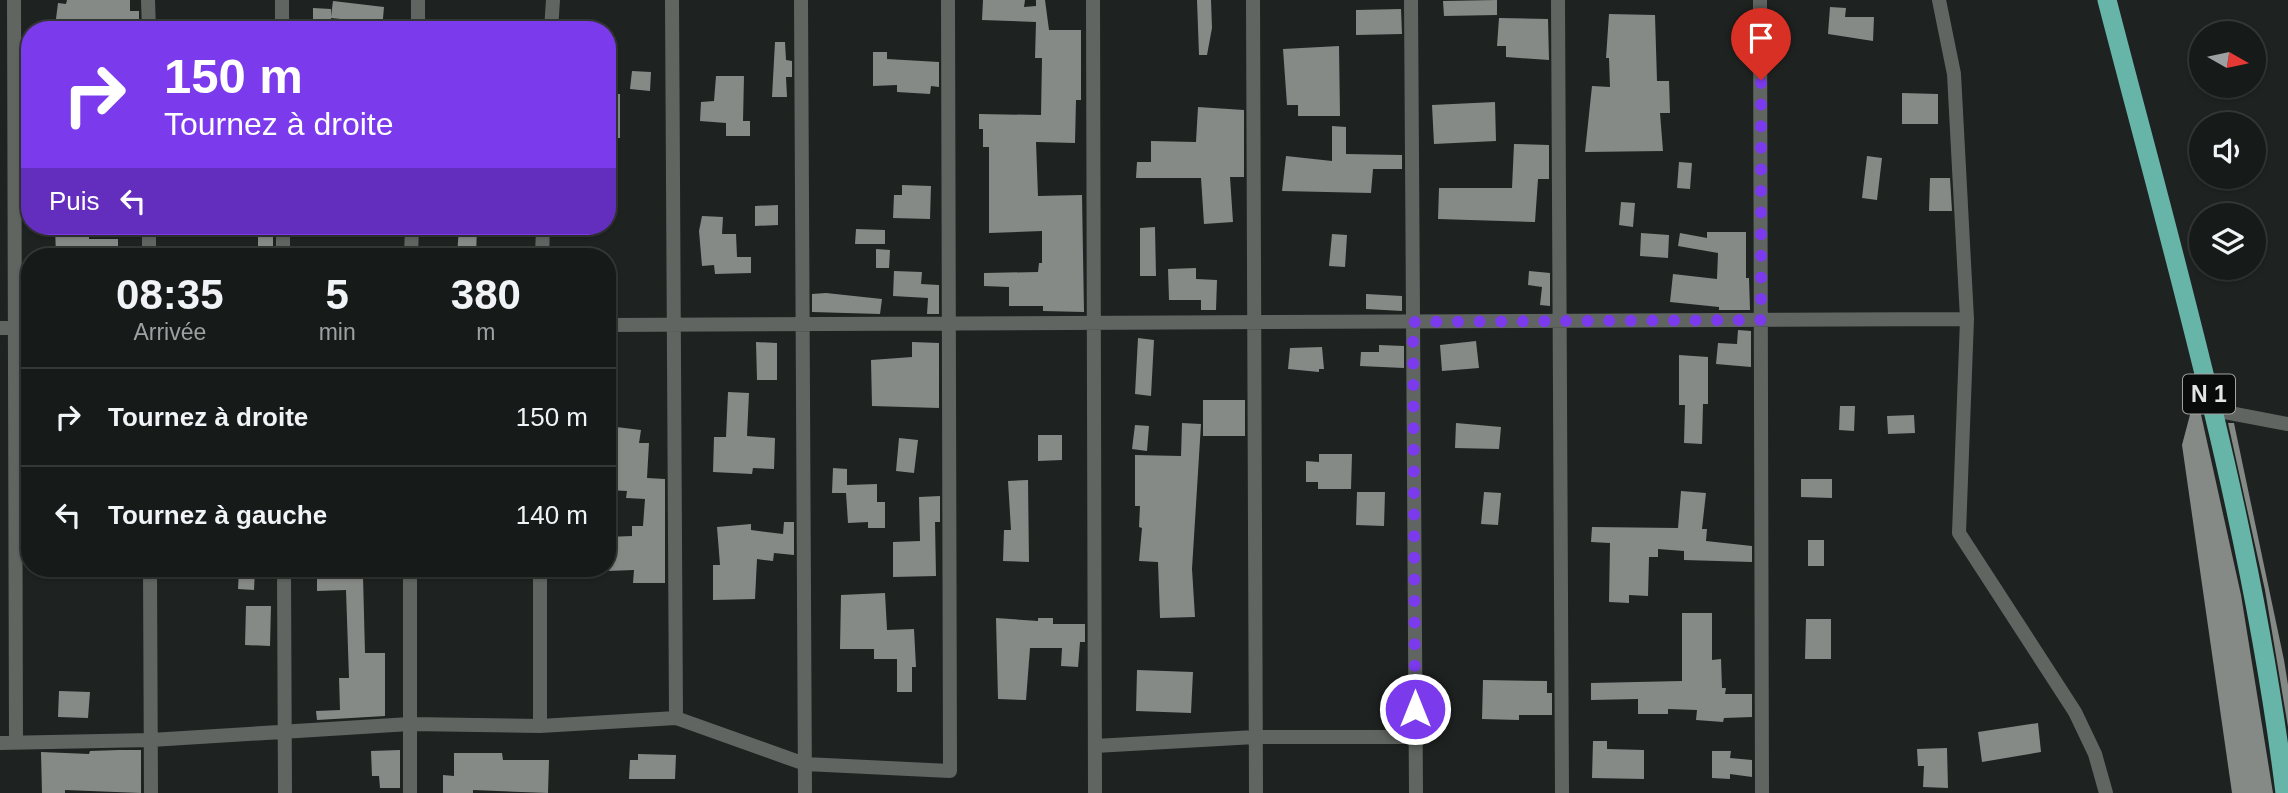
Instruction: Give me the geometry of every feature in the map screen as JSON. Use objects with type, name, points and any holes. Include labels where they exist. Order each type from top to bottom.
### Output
[{"type":"highway","name":"N 1","points":[[2107,0],[2214,410],[2268,666],[2285,793]]},
{"type":"street","points":[[14,0],[16,742]]},
{"type":"street","points":[[148,0],[149,21]]},
{"type":"street","points":[[282,0],[282,21]]},
{"type":"street","points":[[418,0],[418,21]]},
{"type":"street","points":[[552,21],[553,0]]},
{"type":"street","points":[[672,0],[676,718]]},
{"type":"street","points":[[800,0],[805,793]]},
{"type":"street","points":[[0,743],[151,740],[410,724],[540,726],[676,718],[804,764],[950,771],[948,0]]},
{"type":"street","points":[[1093,0],[1095,793]]},
{"type":"street","points":[[1253,0],[1256,793]]},
{"type":"street","points":[[1411,0],[1416,793]]},
{"type":"street","points":[[1558,0],[1562,793]]},
{"type":"street","points":[[1760,0],[1762,793]]},
{"type":"street","points":[[1939,0],[1954,74],[1967,319],[1958,533],[2075,712],[2095,754],[2106,793]]},
{"type":"street","points":[[616,325],[1967,319]]},
{"type":"street","points":[[2214,410],[2288,424]]},
{"type":"street","points":[[150,577],[151,793]]},
{"type":"street","points":[[284,577],[285,793]]},
{"type":"street","points":[[410,577],[410,793]]},
{"type":"street","points":[[540,577],[540,726]]},
{"type":"street","points":[[1095,746],[1255,737],[1415,737]]},
{"type":"building","points":[[67,0],[130,0],[130,11],[139,11],[139,21],[56,19],[58,3],[66,4]]},
{"type":"building","points":[[983,0],[1025,0],[1024,7],[1036,6],[1036,0],[1045,0],[1049,30],[1081,30],[1081,100],[1076,100],[1075,143],[1036,142],[1038,196],[1082,195],[1084,312],[1043,311],[1043,306],[1009,306],[1009,287],[984,286],[984,273],[1038,272],[1039,263],[1042,263],[1042,231],[989,233],[989,147],[983,147],[983,129],[979,129],[979,114],[1041,115],[1042,58],[1035,58],[1036,22],[982,20]]},
{"type":"building","points":[[1197,0],[1211,0],[1212,28],[1207,55],[1199,55]]},
{"type":"building","points":[[1497,0],[1497,15],[1444,16],[1443,1]]},
{"type":"building","points":[[333,1],[384,7],[383,21],[331,18],[331,21],[313,21],[313,8],[331,9],[331,17]]},
{"type":"building","points":[[1830,7],[1846,8],[1845,17],[1874,17],[1873,41],[1828,34]]},
{"type":"building","points":[[1401,9],[1402,34],[1356,35],[1356,10]]},
{"type":"building","points":[[1609,14],[1655,15],[1657,81],[1669,81],[1670,113],[1660,113],[1663,151],[1585,152],[1592,86],[1610,87],[1609,58],[1606,58]]},
{"type":"building","points":[[1499,18],[1548,19],[1549,60],[1506,57],[1506,46],[1497,46]]},
{"type":"building","points":[[775,42],[785,42],[786,60],[792,61],[792,77],[786,77],[787,97],[772,97]]},
{"type":"building","points":[[1339,46],[1340,116],[1298,116],[1298,105],[1287,105],[1283,49]]},
{"type":"building","points":[[873,52],[887,52],[887,59],[939,62],[939,87],[931,86],[930,94],[897,92],[897,85],[873,86]]},
{"type":"building","points":[[632,71],[651,72],[650,91],[630,89]]},
{"type":"building","points":[[716,76],[744,76],[743,121],[750,121],[750,136],[726,136],[726,123],[700,121],[701,102],[714,101]]},
{"type":"building","points":[[1902,93],[1938,94],[1938,124],[1902,124]]},
{"type":"building","points":[[616,94],[620,94],[620,138],[616,138]]},
{"type":"building","points":[[1495,102],[1496,141],[1434,144],[1432,105]]},
{"type":"building","points":[[1198,107],[1244,110],[1244,177],[1230,177],[1233,222],[1204,224],[1201,178],[1136,178],[1137,162],[1151,162],[1151,141],[1196,142]]},
{"type":"building","points":[[1332,126],[1346,127],[1346,154],[1402,155],[1402,169],[1373,169],[1371,193],[1282,191],[1286,156],[1332,161]]},
{"type":"building","points":[[1514,144],[1549,145],[1549,179],[1538,179],[1535,222],[1438,219],[1439,188],[1512,188]]},
{"type":"building","points":[[1867,156],[1882,158],[1877,200],[1862,198]]},
{"type":"building","points":[[1679,162],[1692,163],[1690,189],[1677,188]]},
{"type":"building","points":[[1930,178],[1950,178],[1952,211],[1929,211]]},
{"type":"building","points":[[902,185],[931,186],[930,219],[893,218],[894,195],[902,195]]},
{"type":"building","points":[[1621,202],[1635,203],[1633,227],[1619,225]]},
{"type":"building","points":[[778,205],[778,225],[755,226],[755,206]]},
{"type":"building","points":[[702,216],[723,217],[722,234],[736,234],[737,257],[751,257],[751,273],[715,274],[714,265],[702,266],[699,231]]},
{"type":"building","points":[[1155,227],[1156,276],[1140,276],[1140,228]]},
{"type":"building","points":[[856,229],[885,230],[885,244],[855,244]]},
{"type":"building","points":[[1707,232],[1746,232],[1746,278],[1749,278],[1750,310],[1719,310],[1719,307],[1670,302],[1673,274],[1717,279],[1718,253],[1678,246],[1680,233],[1707,238]]},
{"type":"building","points":[[1641,233],[1669,235],[1668,258],[1640,256]]},
{"type":"building","points":[[1332,234],[1347,235],[1345,267],[1329,266]]},
{"type":"building","points":[[55,235],[89,235],[89,239],[118,239],[118,248],[56,248]]},
{"type":"building","points":[[258,235],[273,235],[273,248],[258,248]]},
{"type":"building","points":[[458,235],[477,235],[476,248],[458,248]]},
{"type":"building","points":[[876,249],[890,250],[889,268],[876,268]]},
{"type":"building","points":[[1196,268],[1196,279],[1217,280],[1216,310],[1201,310],[1201,300],[1169,300],[1168,269]]},
{"type":"building","points":[[894,271],[922,272],[921,284],[939,285],[939,314],[927,314],[928,298],[893,296]]},
{"type":"building","points":[[1529,271],[1550,273],[1550,306],[1540,305],[1542,287],[1528,285]]},
{"type":"building","points":[[812,294],[882,299],[880,314],[812,312]]},
{"type":"building","points":[[1366,294],[1402,296],[1402,311],[1366,309]]},
{"type":"building","points":[[1738,330],[1751,331],[1751,367],[1716,364],[1718,343],[1737,344]]},
{"type":"building","points":[[1138,338],[1154,340],[1151,396],[1135,394]]},
{"type":"building","points":[[1476,341],[1479,368],[1442,371],[1440,345]]},
{"type":"building","points":[[756,342],[777,343],[777,380],[757,380]]},
{"type":"building","points":[[912,342],[939,343],[939,408],[872,406],[871,360],[912,357]]},
{"type":"building","points":[[1379,345],[1404,346],[1404,368],[1360,366],[1361,352],[1379,352]]},
{"type":"building","points":[[1322,347],[1324,369],[1319,369],[1319,372],[1288,369],[1290,348]]},
{"type":"building","points":[[1679,355],[1708,357],[1708,404],[1703,404],[1702,444],[1684,443],[1685,405],[1679,405]]},
{"type":"building","points":[[728,392],[749,393],[747,436],[775,438],[774,469],[753,468],[752,474],[713,472],[714,437],[726,437]]},
{"type":"building","points":[[2196,392],[2241,595],[2273,793],[2232,793],[2182,445]]},
{"type":"building","points":[[1203,400],[1245,400],[1245,436],[1203,436]]},
{"type":"building","points":[[1840,406],[1855,406],[1854,431],[1839,430]]},
{"type":"building","points":[[1914,415],[1915,433],[1888,434],[1887,416]]},
{"type":"building","points":[[1182,423],[1201,424],[1192,569],[1195,617],[1160,618],[1158,562],[1139,561],[1142,528],[1139,527],[1140,506],[1135,506],[1135,455],[1181,456]]},
{"type":"building","points":[[1456,423],[1501,427],[1499,449],[1455,448]]},
{"type":"building","points":[[2228,423],[2234,423],[2284,660],[2288,685],[2288,727],[2265,590]]},
{"type":"building","points":[[1135,425],[1149,426],[1147,451],[1132,449]]},
{"type":"building","points":[[616,427],[641,430],[639,443],[649,443],[647,478],[665,479],[665,583],[633,583],[634,570],[616,571],[616,537],[632,536],[632,526],[643,526],[645,499],[626,498],[627,491],[616,490]]},
{"type":"building","points":[[1038,435],[1062,435],[1062,460],[1038,461]]},
{"type":"building","points":[[899,438],[918,440],[914,473],[896,471]]},
{"type":"building","points":[[1319,454],[1352,454],[1351,489],[1318,489],[1318,482],[1306,482],[1306,461],[1319,462]]},
{"type":"building","points":[[833,468],[847,469],[847,485],[877,484],[877,502],[885,502],[885,528],[868,528],[868,522],[848,523],[846,493],[832,493]]},
{"type":"building","points":[[1801,479],[1832,479],[1832,498],[1801,497]]},
{"type":"building","points":[[1028,480],[1029,562],[1003,561],[1004,530],[1011,530],[1008,481]]},
{"type":"building","points":[[1681,491],[1706,493],[1702,529],[1707,529],[1706,541],[1752,546],[1752,562],[1684,560],[1684,551],[1658,549],[1658,557],[1649,557],[1648,596],[1629,595],[1629,603],[1609,602],[1610,543],[1591,542],[1592,527],[1678,528]]},
{"type":"building","points":[[1357,492],[1385,492],[1384,526],[1356,525]]},
{"type":"building","points":[[1484,492],[1501,493],[1498,525],[1481,524]]},
{"type":"building","points":[[940,496],[940,522],[935,522],[936,576],[893,577],[893,542],[920,541],[919,497]]},
{"type":"building","points":[[784,522],[794,522],[794,555],[774,553],[773,561],[757,559],[755,599],[713,600],[713,565],[720,565],[717,527],[751,524],[751,530],[783,534]]},
{"type":"building","points":[[1808,540],[1824,540],[1824,566],[1808,566]]},
{"type":"building","points":[[239,577],[255,577],[254,590],[238,589]]},
{"type":"building","points":[[317,577],[363,577],[365,653],[385,653],[385,716],[317,720],[316,711],[340,710],[339,678],[349,678],[346,590],[317,591]]},
{"type":"building","points":[[885,593],[887,630],[914,629],[916,667],[912,667],[912,692],[897,692],[897,659],[874,659],[874,649],[840,649],[841,595]]},
{"type":"building","points":[[246,606],[271,606],[270,646],[245,645]]},
{"type":"building","points":[[1682,613],[1712,613],[1712,660],[1721,659],[1722,688],[1726,688],[1725,694],[1752,694],[1752,717],[1724,718],[1723,722],[1696,720],[1697,710],[1668,709],[1668,714],[1638,714],[1638,699],[1591,700],[1591,683],[1682,681]]},
{"type":"building","points":[[996,618],[1038,621],[1038,618],[1053,618],[1053,624],[1085,624],[1085,642],[1080,642],[1078,667],[1061,666],[1062,648],[1030,648],[1026,700],[998,699]]},
{"type":"building","points":[[1806,619],[1831,619],[1831,659],[1805,659]]},
{"type":"building","points":[[1137,670],[1193,672],[1191,713],[1136,711]]},
{"type":"building","points":[[1483,680],[1547,681],[1547,693],[1552,693],[1552,715],[1519,715],[1519,720],[1482,719]]},
{"type":"building","points":[[59,691],[90,692],[88,718],[58,717]]},
{"type":"building","points":[[2038,723],[2041,752],[1982,762],[1978,732]]},
{"type":"building","points":[[1593,741],[1607,741],[1607,749],[1644,750],[1644,779],[1592,778]]},
{"type":"building","points":[[1947,748],[1948,788],[1923,787],[1924,766],[1918,766],[1917,749]]},
{"type":"building","points":[[141,750],[141,793],[65,790],[65,793],[42,793],[41,752],[89,754],[90,751]]},
{"type":"building","points":[[400,750],[400,788],[380,788],[379,776],[372,776],[371,751]]},
{"type":"building","points":[[1712,751],[1731,751],[1730,758],[1752,760],[1752,777],[1730,774],[1730,779],[1712,778]]},
{"type":"building","points":[[454,753],[502,753],[503,760],[549,760],[548,793],[473,790],[473,793],[443,793],[443,775],[454,776]]},
{"type":"building","points":[[638,754],[676,755],[675,779],[629,779],[630,760],[638,760]]},
{"type":"route","points":[[1415,709],[1413,322],[1761,320],[1761,80]]}]
